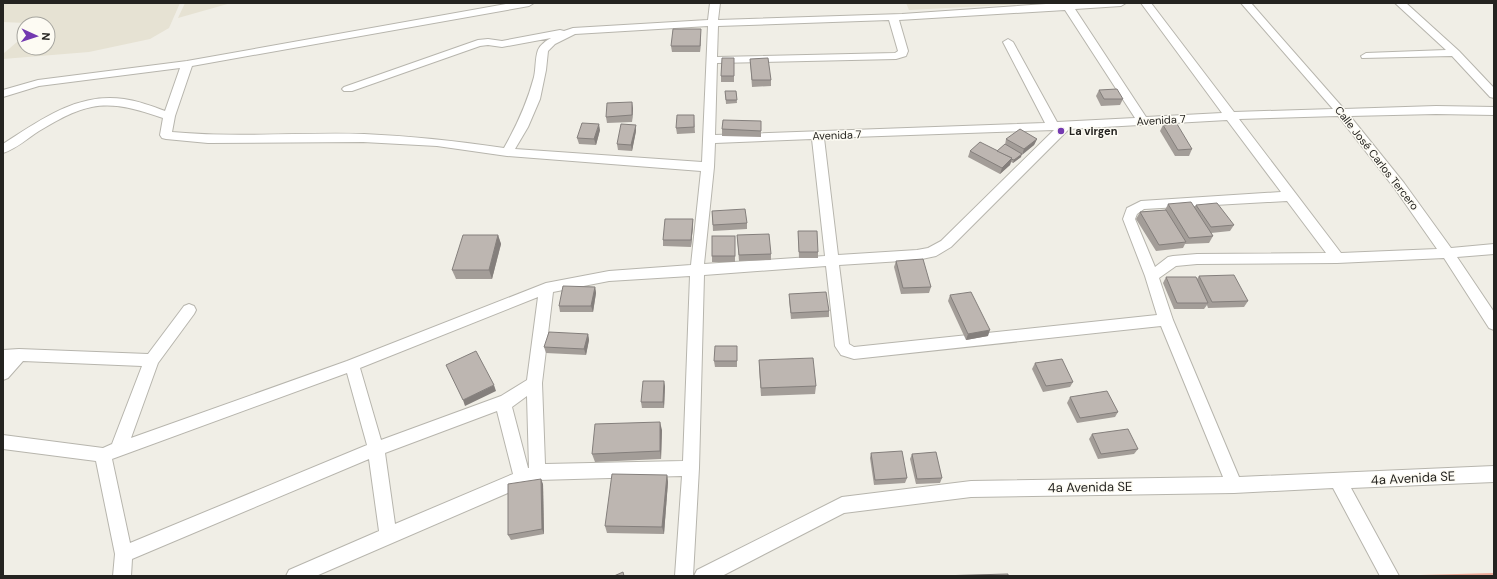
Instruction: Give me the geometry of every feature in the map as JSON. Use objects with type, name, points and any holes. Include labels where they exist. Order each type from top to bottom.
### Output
[{"type":"street","points":[[3,94],[38,83],[187,64],[529,3]]},
{"type":"street","points":[[684,576],[691,468],[697,270],[708,168],[708,139],[715,3]]},
{"type":"street","points":[[348,88],[478,43],[488,42],[502,44],[573,31],[713,22],[894,17],[1068,5],[1121,3]]},
{"type":"street","points":[[1146,3],[1337,258]]},
{"type":"street","name":"Calle José Carlos Tercero","points":[[1246,3],[1342,112],[1386,168],[1448,253],[1494,324]]},
{"type":"street","points":[[1400,3],[1455,53],[1494,95]]},
{"type":"street","points":[[1068,5],[1143,121]]},
{"type":"street","points":[[712,61],[896,56],[902,54],[903,51],[894,17]]},
{"type":"street","points":[[507,152],[522,127],[534,99],[541,70],[543,50],[550,42],[573,31]]},
{"type":"street","points":[[3,442],[110,453],[352,365],[546,288],[608,276],[832,262],[916,255],[931,252],[946,244],[1060,126],[1008,42]]},
{"type":"street","points":[[1366,56],[1455,53]]},
{"type":"street","points":[[187,64],[169,116],[166,135],[208,140],[363,138],[436,142],[507,152],[708,168]]},
{"type":"street","points":[[3,149],[69,108],[86,103],[109,100],[124,102],[169,116]]},
{"type":"street","name":"Avenida 7","points":[[708,139],[1060,126],[1231,116],[1342,112],[1494,111]]},
{"type":"street","points":[[818,136],[842,346],[846,351],[854,353],[1166,320]]},
{"type":"street","points":[[1234,485],[1166,320],[1152,276],[1129,219],[1132,211],[1141,205],[1291,196]]},
{"type":"street","points":[[1152,276],[1174,262],[1197,259],[1337,258],[1448,253],[1494,249]]},
{"type":"street","points":[[530,476],[534,383],[546,288]]},
{"type":"street","points":[[122,576],[124,554],[110,453],[152,360],[189,310]]},
{"type":"street","points":[[3,356],[19,354],[152,360]]},
{"type":"street","points":[[3,374],[19,354]]},
{"type":"street","points":[[352,365],[376,449],[388,537]]},
{"type":"street","points":[[124,554],[376,449],[507,401],[534,383]]},
{"type":"street","points":[[507,401],[504,407],[530,476]]},
{"type":"street","points":[[295,576],[530,476],[691,468]]},
{"type":"street","name":"4a Avenida SE","points":[[703,576],[842,505],[971,489],[1234,485],[1494,474]]},
{"type":"street","points":[[1338,481],[1390,576]]},
{"type":"shaded area","points":[[3,3],[180,3],[169,28],[150,39],[89,52],[56,55],[56,16],[16,16],[16,23],[3,22]]},
{"type":"shaded area","points":[[185,3],[231,3],[178,18]]},
{"type":"shaded area","points":[[906,3],[1042,3],[909,10]]},
{"type":"shaded area","points":[[16,43],[16,56],[40,56],[3,59],[3,54]]},
{"type":"shaded area","points":[[1494,573],[1494,576],[1420,575]]},
{"type":"building","points":[[673,29],[701,29],[700,46],[671,46]]},
{"type":"building","points":[[722,58],[734,58],[734,76],[721,76]]},
{"type":"building","points":[[768,58],[771,80],[752,80],[750,59]]},
{"type":"building","points":[[1117,89],[1123,99],[1104,99],[1099,90]]},
{"type":"building","points":[[725,91],[736,91],[737,100],[726,100]]},
{"type":"building","points":[[632,102],[632,115],[606,117],[607,103]]},
{"type":"building","points":[[677,115],[694,115],[694,127],[676,128]]},
{"type":"building","points":[[723,120],[761,121],[761,131],[722,129]]},
{"type":"building","points":[[582,123],[599,124],[594,139],[577,138]]},
{"type":"building","points":[[621,124],[636,125],[631,145],[617,144]]},
{"type":"building","points":[[1177,124],[1192,149],[1178,150],[1163,125]]},
{"type":"building","points":[[1020,129],[1037,139],[1024,149],[1006,139]]},
{"type":"building","points":[[980,142],[1012,158],[1002,168],[970,151]]},
{"type":"building","points":[[1005,144],[1022,154],[1014,160],[997,151]]},
{"type":"building","points":[[1191,202],[1213,236],[1189,238],[1168,204]]},
{"type":"building","points":[[1217,203],[1234,225],[1211,227],[1196,205]]},
{"type":"building","points":[[745,209],[747,223],[713,225],[712,211]]},
{"type":"building","points":[[1166,210],[1186,242],[1159,245],[1140,212]]},
{"type":"building","points":[[665,219],[693,219],[691,240],[663,240]]},
{"type":"building","points":[[798,231],[817,231],[818,252],[799,252]]},
{"type":"building","points":[[769,234],[771,254],[739,255],[737,235]]},
{"type":"building","points":[[463,235],[498,235],[489,270],[452,270]]},
{"type":"building","points":[[712,236],[735,236],[735,256],[712,256]]},
{"type":"building","points":[[923,259],[931,287],[903,288],[896,261]]},
{"type":"building","points":[[1234,275],[1248,301],[1212,302],[1199,276]]},
{"type":"building","points":[[1166,277],[1196,277],[1208,303],[1177,303]]},
{"type":"building","points":[[563,286],[595,287],[591,306],[559,306]]},
{"type":"building","points":[[826,292],[829,311],[791,313],[789,294]]},
{"type":"building","points":[[971,292],[990,330],[968,334],[950,295]]},
{"type":"building","points":[[549,332],[588,334],[584,349],[544,347]]},
{"type":"building","points":[[715,346],[737,346],[737,361],[714,361]]},
{"type":"building","points":[[476,351],[494,385],[463,400],[446,365]]},
{"type":"building","points":[[813,358],[816,386],[761,388],[759,360]]},
{"type":"building","points":[[1062,359],[1073,382],[1046,386],[1035,363]]},
{"type":"building","points":[[643,381],[664,381],[663,402],[641,402]]},
{"type":"building","points":[[1107,391],[1118,412],[1080,418],[1070,397]]},
{"type":"building","points":[[660,422],[660,451],[592,454],[595,424]]},
{"type":"building","points":[[1128,429],[1138,449],[1101,454],[1092,434]]},
{"type":"building","points":[[902,451],[907,478],[875,480],[871,453]]},
{"type":"building","points":[[936,452],[942,478],[917,479],[912,454]]},
{"type":"building","points":[[612,474],[667,475],[662,527],[605,526]]},
{"type":"building","points":[[541,479],[542,529],[508,535],[508,484]]},
{"type":"building","points":[[623,572],[624,576],[614,576]]},
{"type":"building","points":[[1008,574],[1008,576],[938,576]]},
{"type":"place","name":"La virgen","points":[[1061,131]]}]
